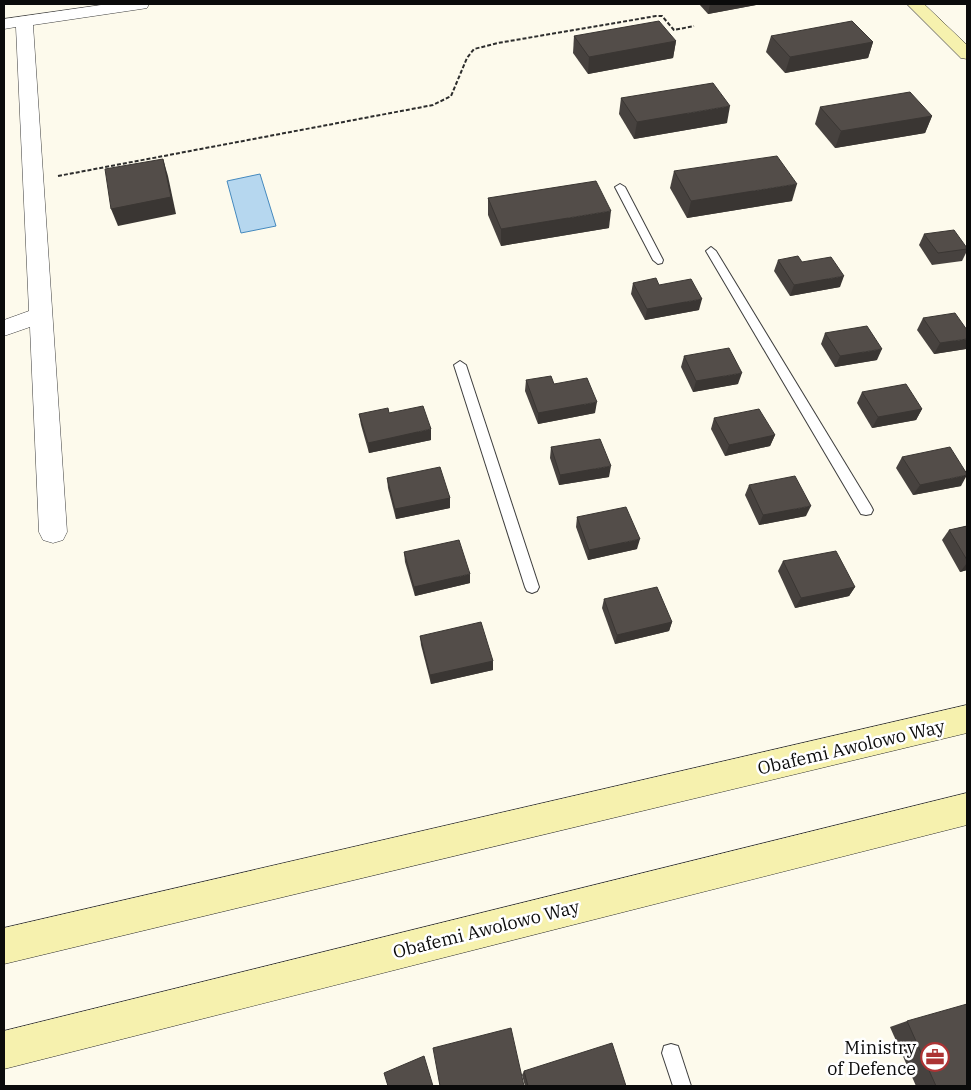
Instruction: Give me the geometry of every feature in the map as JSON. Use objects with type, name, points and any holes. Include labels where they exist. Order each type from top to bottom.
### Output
[{"type":"main road","points":[[914,4],[967,54]]},
{"type":"main road","name":"Obafemi Awolowo Way","points":[[4,946],[967,719]]},
{"type":"main road","name":"Obafemi Awolowo Way","points":[[4,1050],[967,809]]},
{"type":"street","points":[[53,532],[33,181],[14,23],[141,4]]},
{"type":"street","points":[[4,328],[41,315]]},
{"type":"lane","points":[[620,187],[658,260]]},
{"type":"lane","points":[[711,251],[866,510]]},
{"type":"lane","points":[[460,365],[532,587]]},
{"type":"lane","points":[[671,1053],[682,1086]]},
{"type":"path","points":[[33,181],[433,105],[451,96],[467,58],[474,49],[498,43],[656,16],[662,16],[674,30],[694,26]]},
{"type":"water","points":[[260,174],[276,226],[241,233],[227,181]]},
{"type":"building","points":[[659,21],[676,41],[589,57],[574,36]]},
{"type":"building","points":[[852,21],[873,42],[790,57],[771,36]]},
{"type":"building","points":[[713,83],[730,106],[637,122],[621,98]]},
{"type":"building","points":[[910,92],[932,116],[841,131],[820,107]]},
{"type":"building","points":[[777,156],[797,184],[691,201],[674,171]]},
{"type":"building","points":[[163,159],[171,197],[111,209],[105,169]]},
{"type":"building","points":[[596,181],[611,211],[501,229],[488,198]]},
{"type":"building","points":[[954,230],[967,249],[938,253],[924,234]]},
{"type":"building","points":[[798,256],[802,262],[831,257],[844,276],[794,285],[778,260]]},
{"type":"building","points":[[656,278],[659,285],[691,279],[702,299],[647,309],[633,283]]},
{"type":"building","points":[[955,313],[967,330],[967,339],[940,343],[923,318]]},
{"type":"building","points":[[867,326],[882,349],[840,356],[825,333]]},
{"type":"building","points":[[729,348],[742,373],[696,381],[684,356]]},
{"type":"building","points":[[551,376],[554,384],[587,378],[597,402],[538,413],[526,380]]},
{"type":"building","points":[[906,384],[922,409],[878,417],[862,392]]},
{"type":"building","points":[[423,406],[431,429],[368,443],[359,414],[388,408],[389,413]]},
{"type":"building","points":[[759,409],[775,435],[729,445],[714,418]]},
{"type":"building","points":[[600,439],[611,466],[560,475],[551,447]]},
{"type":"building","points":[[950,447],[967,475],[920,485],[902,457]]},
{"type":"building","points":[[440,467],[450,498],[395,509],[387,478]]},
{"type":"building","points":[[795,476],[811,506],[763,515],[749,485]]},
{"type":"building","points":[[626,507],[640,539],[589,550],[577,517]]},
{"type":"building","points":[[967,526],[967,560],[949,530]]},
{"type":"building","points":[[459,540],[470,574],[414,587],[404,552]]},
{"type":"building","points":[[836,551],[855,587],[801,598],[783,561]]},
{"type":"building","points":[[657,587],[672,622],[617,635],[604,599]]},
{"type":"building","points":[[481,622],[493,661],[430,675],[420,636]]},
{"type":"building","name":"Ministry of Defence","points":[[967,1004],[967,1086],[936,1086],[907,1021]]},
{"type":"building","points":[[511,1028],[524,1086],[440,1086],[433,1048]]},
{"type":"building","points":[[612,1043],[626,1086],[528,1086],[524,1071]]},
{"type":"building","points":[[424,1056],[433,1086],[388,1086],[384,1073]]},
{"type":"place","name":"Ministry of Defence","points":[[935,1057]]}]
